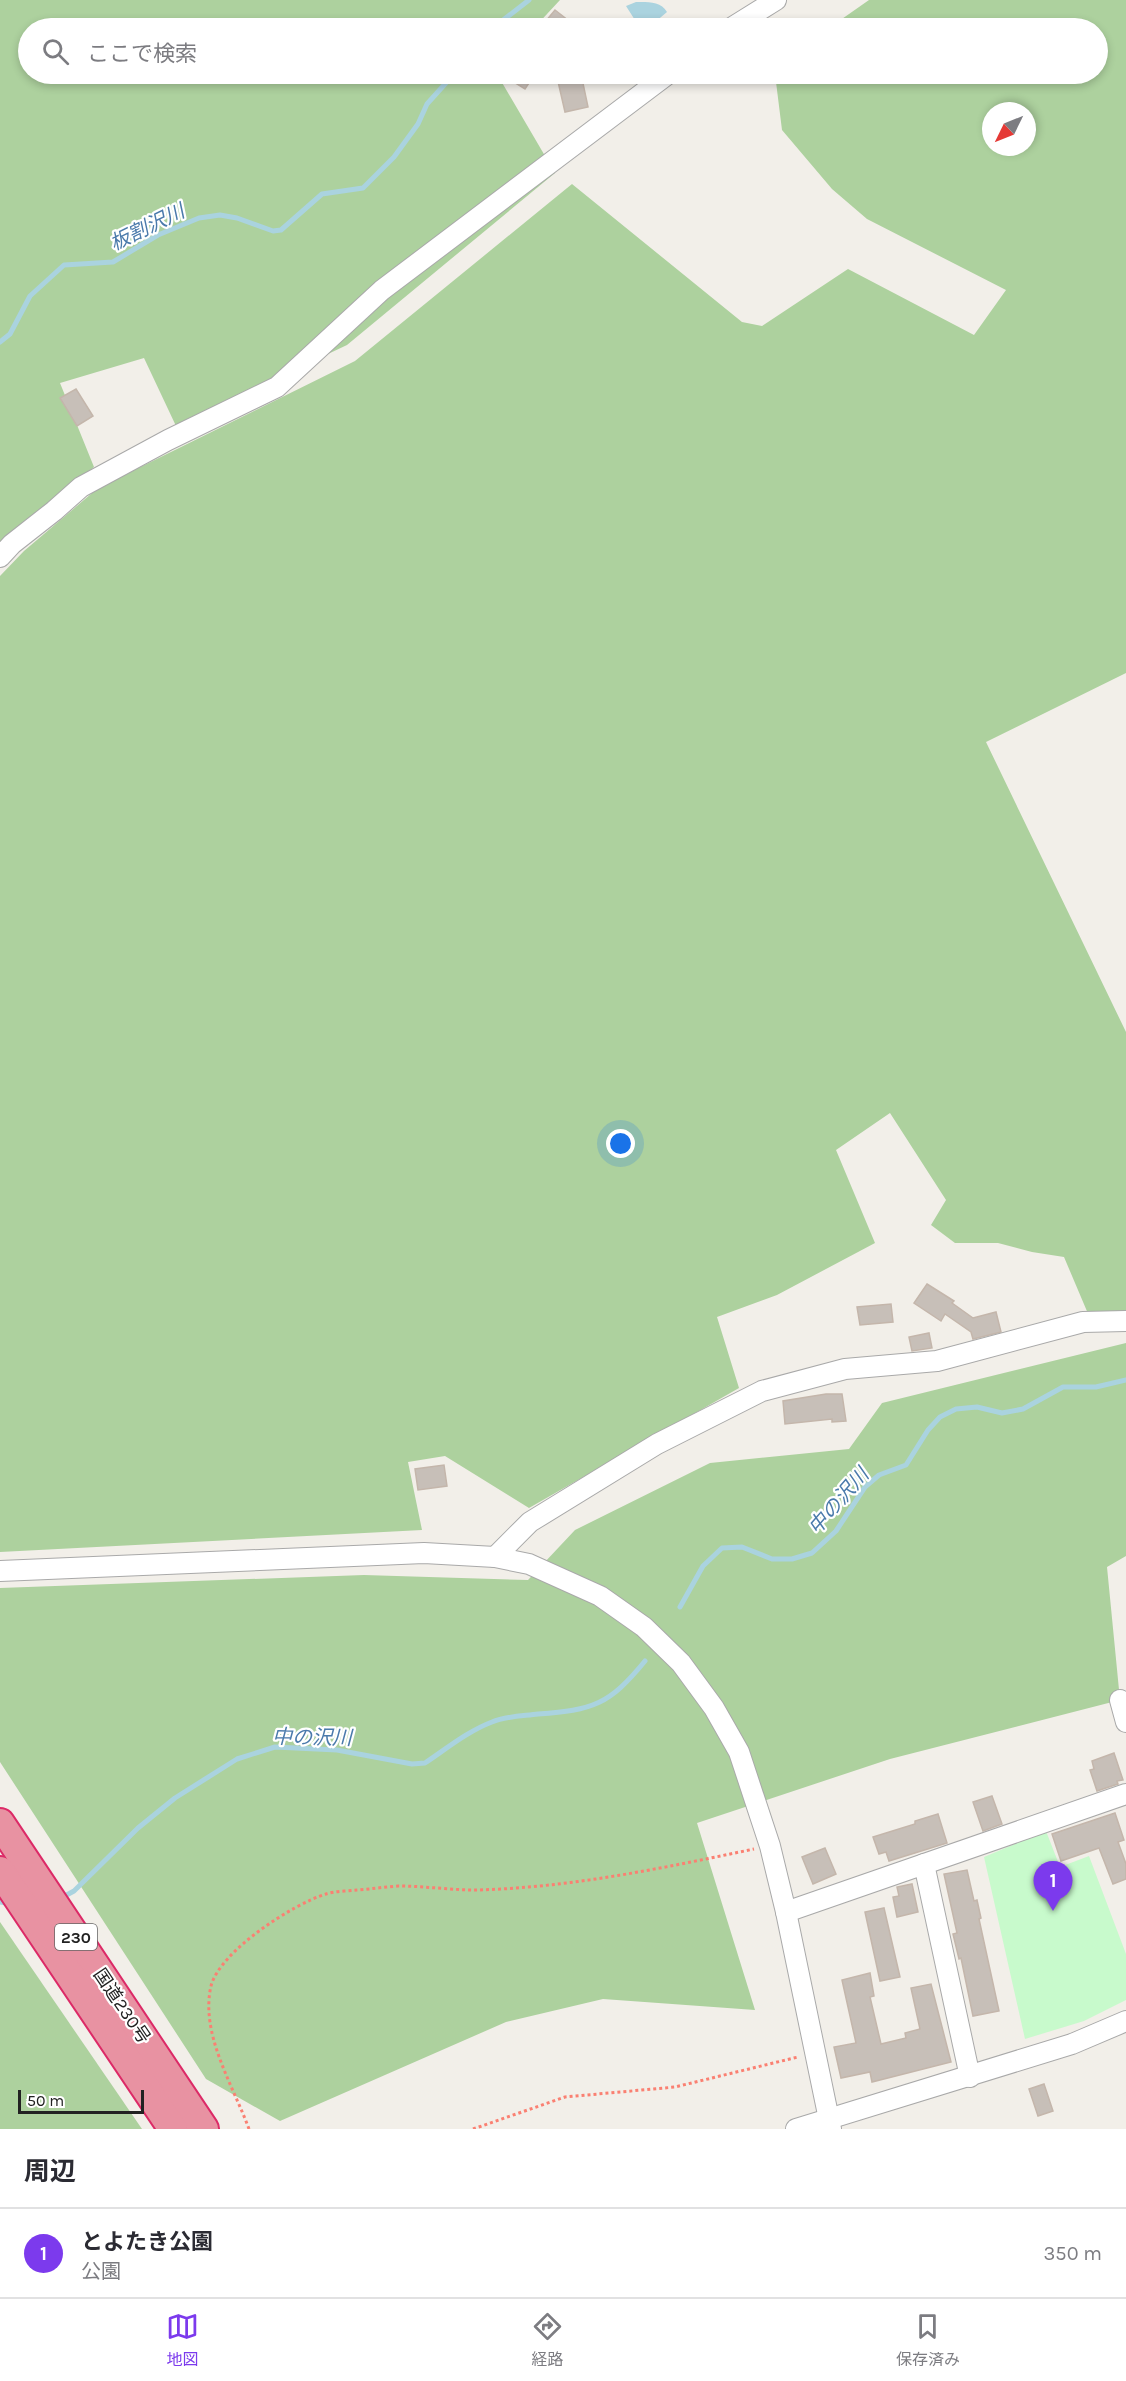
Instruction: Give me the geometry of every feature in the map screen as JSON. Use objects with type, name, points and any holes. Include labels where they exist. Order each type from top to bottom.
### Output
[{"type":"highway","name":"国道230号","points":[[0,1823],[141,2058],[173,2129]]},
{"type":"highway","name":"国道230号","points":[[0,1871],[141,2058],[204,2129]]},
{"type":"street","points":[[747,18],[776,0]]},
{"type":"street","points":[[0,557],[12,544],[81,487],[168,440],[277,387],[382,290],[655,84]]},
{"type":"street","points":[[495,1557],[530,1522],[657,1444],[762,1391],[845,1369],[937,1361],[1083,1322],[1126,1321]]},
{"type":"street","points":[[0,1571],[424,1553],[495,1557],[529,1564],[600,1596],[644,1627],[681,1663],[714,1708],[739,1752],[770,1846],[831,2123]]},
{"type":"street","points":[[1120,1700],[1126,1722]]},
{"type":"street","points":[[786,1912],[1126,1794]]},
{"type":"street","points":[[924,1864],[970,2077]]},
{"type":"street","points":[[796,2129],[831,2123],[1072,2044],[1126,2021]]},
{"type":"path","points":[[249,2129],[214,2040],[209,2012],[212,1985],[224,1964],[241,1945],[304,1902],[327,1893],[397,1886],[475,1890],[575,1882],[770,1846]]},
{"type":"path","points":[[473,2129],[566,2097],[675,2087],[815,2053]]},
{"type":"green space","points":[[0,0],[560,0],[543,18],[18,18],[18,84],[503,84],[555,173],[347,345],[176,426],[144,358],[60,383],[94,467],[0,544]]},
{"type":"green space","points":[[869,0],[1126,0],[1126,673],[986,742],[1126,1032],[1126,1315],[1089,1316],[1064,1257],[998,1243],[955,1243],[931,1225],[946,1200],[890,1113],[836,1150],[875,1243],[777,1295],[717,1317],[739,1388],[529,1508],[445,1456],[408,1462],[422,1530],[0,1552],[0,576],[24,551],[98,488],[355,361],[572,184],[742,322],[762,326],[848,269],[974,335],[1006,290],[867,219],[832,189],[782,130],[776,84],[1108,84],[1108,18],[843,18]]},
{"type":"green space","points":[[1126,1343],[1126,1556],[1107,1567],[1120,1700],[890,1759],[697,1823],[755,2010],[603,1999],[506,2022],[280,2121],[206,2079],[0,1762],[0,1588],[364,1575],[528,1580],[575,1530],[710,1463],[849,1449],[882,1403]]},
{"type":"green space","points":[[1046,1831],[1060,1867],[1089,1856],[1126,1954],[1126,2000],[1084,2021],[1025,2039],[984,1857]]},
{"type":"green space","points":[[0,1922],[142,2129],[0,2129]]},
{"type":"water","points":[[636,2],[649,2],[661,6],[667,12],[660,18],[634,18],[626,6]]},
{"type":"building","points":[[555,10],[565,18],[548,18]]},
{"type":"building","points":[[517,84],[528,84],[525,89]]},
{"type":"building","points":[[559,84],[583,84],[588,107],[565,112]]},
{"type":"building","points":[[76,389],[93,416],[77,426],[60,398]]},
{"type":"building","points":[[927,1284],[954,1301],[952,1303],[973,1318],[996,1312],[1001,1332],[973,1339],[971,1332],[945,1314],[941,1321],[914,1303]]},
{"type":"building","points":[[891,1304],[893,1322],[860,1325],[857,1307]]},
{"type":"building","points":[[929,1333],[932,1348],[912,1351],[909,1337]]},
{"type":"building","points":[[826,1394],[842,1394],[846,1421],[832,1422],[832,1419],[785,1424],[783,1401]]},
{"type":"building","points":[[444,1465],[447,1486],[418,1490],[415,1469]]},
{"type":"building","points":[[1114,1753],[1123,1780],[1097,1791],[1090,1770],[1094,1769],[1092,1761]]},
{"type":"building","points":[[992,1796],[1002,1824],[983,1831],[973,1802]]},
{"type":"building","points":[[1115,1813],[1124,1840],[1118,1842],[1126,1864],[1126,1879],[1113,1884],[1099,1848],[1061,1861],[1052,1834]]},
{"type":"building","points":[[938,1814],[947,1843],[889,1861],[886,1852],[879,1854],[873,1837]]},
{"type":"building","points":[[825,1848],[836,1874],[813,1884],[802,1857]]},
{"type":"building","points":[[967,1870],[974,1901],[977,1900],[999,2011],[973,2016],[961,1958],[959,1959],[953,1934],[957,1933],[944,1874]]},
{"type":"building","points":[[912,1884],[918,1912],[897,1917],[893,1897],[899,1896],[897,1887]]},
{"type":"building","points":[[884,1908],[900,1977],[880,1981],[865,1912]]},
{"type":"building","points":[[870,1973],[874,1996],[870,1997],[881,2044],[906,2038],[905,2033],[920,2029],[911,1988],[931,1984],[951,2062],[872,2082],[870,2072],[841,2078],[834,2047],[856,2043],[842,1980]]},
{"type":"building","points":[[1044,2084],[1053,2111],[1038,2116],[1029,2089]]},
{"type":"waterway","name":"板割沢川","points":[[506,18],[529,0]]},
{"type":"waterway","name":"板割沢川","points":[[0,342],[10,334],[30,296],[64,265],[113,262],[158,235],[199,218],[220,215],[237,218],[273,231],[281,230],[322,194],[363,188],[394,157],[418,124],[427,104],[445,84]]},
{"type":"waterway","name":"中の沢川","points":[[680,1607],[703,1566],[722,1548],[742,1547],[772,1559],[792,1559],[812,1553],[836,1531],[865,1487],[879,1475],[906,1465],[928,1430],[940,1417],[956,1409],[977,1407],[1002,1413],[1023,1409],[1063,1387],[1096,1387],[1126,1380]]},
{"type":"waterway","name":"中の沢川","points":[[61,1898],[74,1891],[138,1828],[175,1798],[237,1759],[275,1747],[337,1750],[412,1764],[425,1763],[466,1735],[497,1720],[573,1710],[599,1702],[621,1687],[645,1661]]},
{"type":"waterway","name":"中の沢川","points":[[0,1902],[11,1904]]},
{"type":"place","name":"とよたき公園","points":[[1053,1911]]}]
